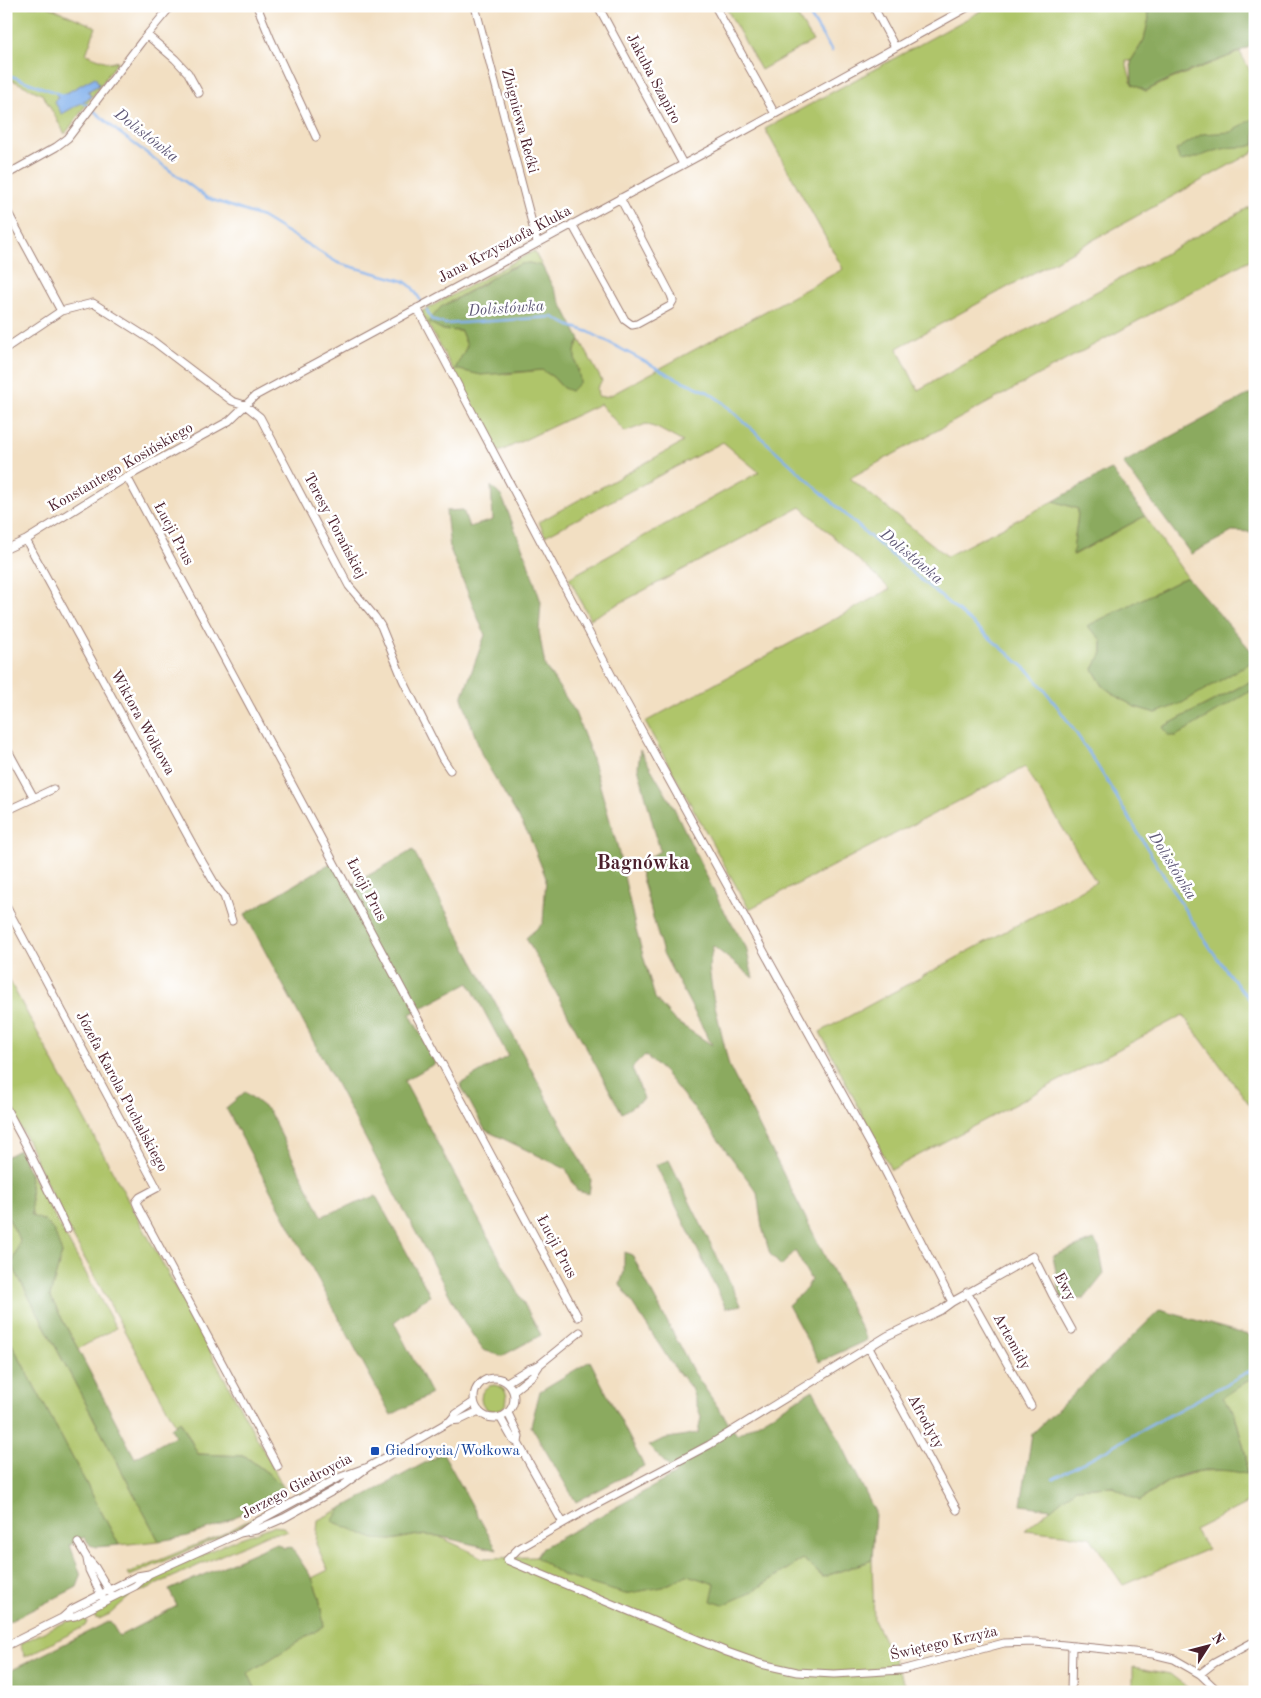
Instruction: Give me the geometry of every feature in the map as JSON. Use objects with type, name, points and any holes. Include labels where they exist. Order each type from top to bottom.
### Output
[{"type":"street","points":[[257,6],[316,137]]},
{"type":"street","name":"Zbigniewa Rećki","points":[[475,6],[537,242]]},
{"type":"street","name":"Jakuba Szapiro","points":[[598,6],[683,164]]},
{"type":"street","points":[[715,6],[775,114]]},
{"type":"street","points":[[873,6],[895,48]]},
{"type":"street","name":"Jana Krzysztofa Kluka","points":[[245,405],[255,396],[970,6]]},
{"type":"street","points":[[6,175],[56,148],[68,138],[170,7]]},
{"type":"street","points":[[147,35],[188,73],[199,93]]},
{"type":"street","points":[[572,224],[625,320],[632,325],[637,324],[670,306],[673,301],[620,198]]},
{"type":"street","points":[[6,209],[60,310]]},
{"type":"street","points":[[6,348],[60,310],[89,303],[98,304],[153,341],[232,401],[245,405]]},
{"type":"street","points":[[417,308],[621,693],[884,1169],[952,1302]]},
{"type":"street","name":"Konstantego Kosińskiego","points":[[6,549],[26,540],[127,477],[229,421],[245,405]]},
{"type":"street","name":"Teresy Torańskiej","points":[[245,405],[260,417],[349,586],[381,626],[403,680],[442,758],[450,770]]},
{"type":"street","name":"Łucji Prus","points":[[127,477],[578,1317]]},
{"type":"street","name":"Wiktora Wołkowa","points":[[26,540],[200,858],[224,896],[232,921]]},
{"type":"street","points":[[6,747],[34,798]]},
{"type":"street","points":[[6,811],[53,789]]},
{"type":"street","name":"Józefa Karola Puchalskiego","points":[[6,906],[157,1188],[140,1197],[136,1202],[139,1209],[278,1467]]},
{"type":"street","points":[[6,1108],[26,1144],[67,1229]]},
{"type":"street","name":"Ewy","points":[[967,1292],[1033,1256],[1072,1330]]},
{"type":"street","points":[[500,1417],[513,1440],[518,1443],[563,1523],[708,1445],[809,1382],[887,1336],[940,1310],[967,1292]]},
{"type":"street","name":"Artemidy","points":[[967,1292],[1031,1406]]},
{"type":"street","points":[[507,1382],[528,1369],[539,1365],[580,1332]]},
{"type":"street","name":"Afrodyty","points":[[869,1348],[957,1510]]},
{"type":"street","points":[[513,1391],[533,1375],[539,1365]]},
{"type":"street","points":[[496,1378],[507,1382],[513,1391],[514,1402],[508,1413],[500,1417],[488,1417],[479,1411],[474,1402],[475,1392],[483,1381],[496,1378]]},
{"type":"street","name":"Jerzego Giedroycia","points":[[450,1422],[456,1414],[474,1402]]},
{"type":"street","name":"Jerzego Giedroycia","points":[[240,1533],[256,1530],[292,1514],[353,1479],[368,1467],[450,1422],[460,1420],[479,1411]]},
{"type":"street","points":[[508,1413],[519,1436],[518,1443]]},
{"type":"street","name":"Jerzego Giedroycia","points":[[62,1618],[72,1608],[109,1589],[137,1576],[149,1574],[240,1533],[253,1524],[350,1472],[368,1467]]},
{"type":"street","points":[[288,1506],[292,1514]]},
{"type":"street","points":[[280,1510],[284,1518]]},
{"type":"street","name":"Świętego Krzyża","points":[[563,1523],[518,1549],[507,1560],[727,1652],[761,1664],[797,1672],[834,1674],[902,1670],[1004,1643],[1035,1642],[1153,1654],[1174,1659],[1200,1674],[1219,1692]]},
{"type":"street","points":[[78,1543],[87,1558],[95,1566],[113,1597]]},
{"type":"street","points":[[87,1558],[89,1570],[104,1601]]},
{"type":"street","name":"Jerzego Giedroycia","points":[[6,1646],[62,1618],[75,1616],[113,1597],[142,1582],[149,1574]]},
{"type":"street","points":[[1200,1674],[1214,1663],[1255,1641]]},
{"type":"street","points":[[1071,1692],[1072,1646]]},
{"type":"green space","points":[[6,6],[47,6],[96,27],[86,54],[110,63],[118,61],[65,134],[43,95],[6,77]]},
{"type":"green space","points":[[725,6],[791,6],[813,41],[761,70]]},
{"type":"green space","points":[[990,6],[1145,6],[1149,18],[1144,40],[1131,61],[1126,61],[1132,84],[1146,91],[1240,52],[1255,80],[1255,151],[897,348],[918,390],[1255,204],[1255,257],[850,478],[947,556],[1054,501],[1078,509],[1074,555],[1145,516],[1187,577],[1088,626],[1102,640],[1102,653],[1093,669],[1103,686],[1135,707],[1156,713],[1182,702],[1255,660],[1255,679],[1163,727],[1249,692],[1255,693],[1255,861],[1250,864],[1255,887],[1255,1112],[1183,1015],[891,1170],[820,1032],[1096,882],[1025,767],[749,909],[645,722],[890,589],[801,507],[590,619],[569,578],[759,472],[723,442],[545,536],[539,522],[683,442],[646,424],[625,432],[600,404],[499,452],[421,312],[534,251],[542,266],[529,263],[511,267],[441,307],[443,330],[461,331],[467,346],[456,368],[504,374],[542,370],[553,377],[563,388],[579,371],[575,356],[580,340],[602,381],[597,388],[598,396],[611,395],[843,269],[765,129]]},
{"type":"green space","points":[[1145,6],[1255,6],[1255,44],[1228,57],[1172,78],[1146,91],[1132,84],[1131,61],[1144,40],[1149,18]]},
{"type":"green space","points":[[1252,119],[1255,122],[1255,144],[1221,149],[1180,161],[1176,150],[1202,134],[1231,132]]},
{"type":"green space","points":[[529,263],[542,266],[580,340],[575,356],[580,382],[571,391],[563,388],[553,377],[542,370],[481,375],[455,369],[467,346],[461,331],[443,330],[428,322],[441,307],[499,273],[521,264]]},
{"type":"green space","points":[[1255,391],[1255,530],[1250,532],[1234,531],[1191,554],[1123,463]]},
{"type":"green space","points":[[1111,469],[1145,516],[1073,555],[1078,509],[1054,501]]},
{"type":"green space","points":[[491,486],[502,497],[526,557],[541,602],[539,631],[545,666],[574,710],[589,748],[617,845],[636,930],[655,998],[675,1021],[712,1045],[663,953],[638,864],[660,851],[638,767],[640,750],[674,808],[720,904],[746,947],[753,978],[713,946],[709,967],[713,997],[729,1066],[867,1340],[819,1362],[788,1305],[806,1289],[811,1280],[795,1251],[781,1266],[770,1254],[762,1227],[757,1192],[705,1122],[664,1072],[645,1055],[632,1068],[644,1099],[622,1113],[526,938],[543,923],[546,878],[529,835],[482,756],[462,698],[485,635],[450,549],[446,511],[463,510],[469,527],[493,520]]},
{"type":"green space","points":[[1187,577],[1255,655],[1255,660],[1182,703],[1156,713],[1135,707],[1103,686],[1093,669],[1102,653],[1102,640],[1087,626]]},
{"type":"green space","points":[[1255,679],[1255,693],[1249,692],[1176,736],[1169,736],[1163,727]]},
{"type":"green space","points":[[413,850],[591,1180],[589,1194],[577,1191],[566,1169],[485,1130],[460,1084],[508,1056],[469,983],[410,1014],[436,1063],[404,1081],[541,1335],[502,1356],[483,1350],[465,1324],[245,914],[334,861],[348,887]]},
{"type":"green space","points":[[6,976],[285,1490],[269,1474],[245,1456],[198,1454],[181,1422],[176,1425],[62,1217],[27,1140],[6,1102]]},
{"type":"green space","points":[[245,1092],[269,1111],[322,1216],[376,1196],[430,1295],[394,1322],[431,1394],[391,1415],[226,1108]]},
{"type":"green space","points":[[19,1150],[29,1170],[32,1216],[45,1221],[54,1231],[62,1253],[50,1296],[135,1458],[175,1436],[171,1428],[180,1421],[198,1454],[245,1456],[269,1474],[285,1490],[220,1525],[188,1536],[159,1541],[12,1265],[20,1240],[6,1214],[6,1157]]},
{"type":"green space","points":[[669,1160],[741,1305],[726,1308],[656,1165]]},
{"type":"green space","points":[[29,1170],[116,1328],[78,1349],[50,1296],[62,1253],[45,1221],[32,1216]]},
{"type":"green space","points":[[6,1214],[20,1240],[12,1265],[159,1541],[119,1545],[6,1333]]},
{"type":"green space","points":[[1094,1240],[1099,1248],[1104,1274],[1084,1299],[1061,1299],[1053,1256]]},
{"type":"green space","points":[[624,1252],[632,1255],[693,1371],[737,1435],[813,1390],[875,1512],[872,1560],[823,1577],[803,1559],[750,1593],[723,1605],[711,1601],[715,1584],[687,1575],[663,1587],[625,1594],[564,1576],[536,1557],[542,1548],[676,1474],[649,1446],[663,1439],[698,1433],[701,1417],[691,1388],[671,1363],[620,1284],[624,1272]]},
{"type":"green space","points":[[1160,1310],[1255,1337],[1255,1378],[1222,1398],[1234,1411],[1246,1456],[1246,1474],[1217,1470],[1197,1471],[1165,1483],[1140,1501],[1112,1486],[1076,1488],[1051,1509],[1021,1505],[1032,1434]]},
{"type":"green space","points":[[6,1333],[119,1545],[96,1547],[90,1545],[84,1537],[70,1545],[81,1576],[77,1587],[6,1623]]},
{"type":"green space","points":[[590,1361],[644,1466],[576,1502],[531,1426],[540,1391]]},
{"type":"green space","points":[[1255,1378],[1255,1499],[1194,1530],[1208,1549],[1123,1585],[1090,1537],[1025,1530],[1076,1488],[1112,1486],[1140,1501],[1170,1480],[1200,1471],[1230,1470],[1246,1474],[1246,1456],[1234,1411],[1221,1398]]},
{"type":"green space","points":[[494,1385],[503,1389],[507,1398],[503,1407],[494,1411],[485,1407],[481,1398],[485,1389]]},
{"type":"green space","points":[[443,1453],[497,1550],[438,1536],[418,1535],[391,1540],[374,1539],[332,1521],[342,1508]]},
{"type":"green space","points":[[304,1490],[302,1495],[224,1535],[130,1576],[128,1573],[225,1533]]},
{"type":"green space","points":[[342,1508],[332,1521],[391,1540],[418,1535],[438,1536],[484,1558],[536,1557],[564,1576],[663,1587],[687,1575],[750,1593],[803,1559],[823,1577],[872,1560],[874,1620],[909,1692],[257,1692],[247,1673],[324,1626],[319,1597],[312,1578],[328,1570],[316,1544],[318,1520]]},
{"type":"green space","points":[[273,1526],[283,1527],[288,1531],[268,1534],[142,1591],[138,1591],[136,1588],[165,1571],[230,1542]]},
{"type":"green space","points":[[276,1543],[284,1548],[291,1547],[312,1578],[319,1597],[324,1626],[248,1673],[257,1692],[6,1692],[6,1673],[110,1621],[119,1636],[177,1606],[169,1590]]},
{"type":"green space","points":[[129,1593],[129,1597],[110,1614],[99,1619],[95,1618],[91,1611]]},
{"type":"green space","points":[[84,1615],[87,1622],[85,1626],[25,1657],[20,1644],[56,1626]]},
{"type":"green space","points":[[1133,1667],[1170,1674],[1193,1692],[1133,1692]]},
{"type":"water","points":[[95,77],[99,85],[88,91],[91,97],[62,114],[54,101],[58,98],[55,92],[63,95]]},
{"type":"waterway","points":[[804,6],[832,51]]},
{"type":"waterway","name":"Dolistówka","points":[[6,74],[65,96]]},
{"type":"waterway","name":"Dolistówka","points":[[79,101],[87,105]]},
{"type":"waterway","name":"Dolistówka","points":[[93,110],[117,131],[207,198],[262,217],[338,263],[404,281],[412,287],[421,301]]},
{"type":"waterway","name":"Dolistówka","points":[[427,310],[431,319],[445,324],[553,317],[570,326],[589,332],[678,379],[708,392],[721,401],[868,535],[1030,672],[1053,700],[1094,760],[1204,939],[1228,973],[1255,1005]]},
{"type":"waterway","points":[[1053,1479],[1255,1368]]},
{"type":"place","name":"Giedroycia/Wołkowa","points":[[375,1451]]},
{"type":"district","name":"Bagnówka","points":[[643,864]]}]
